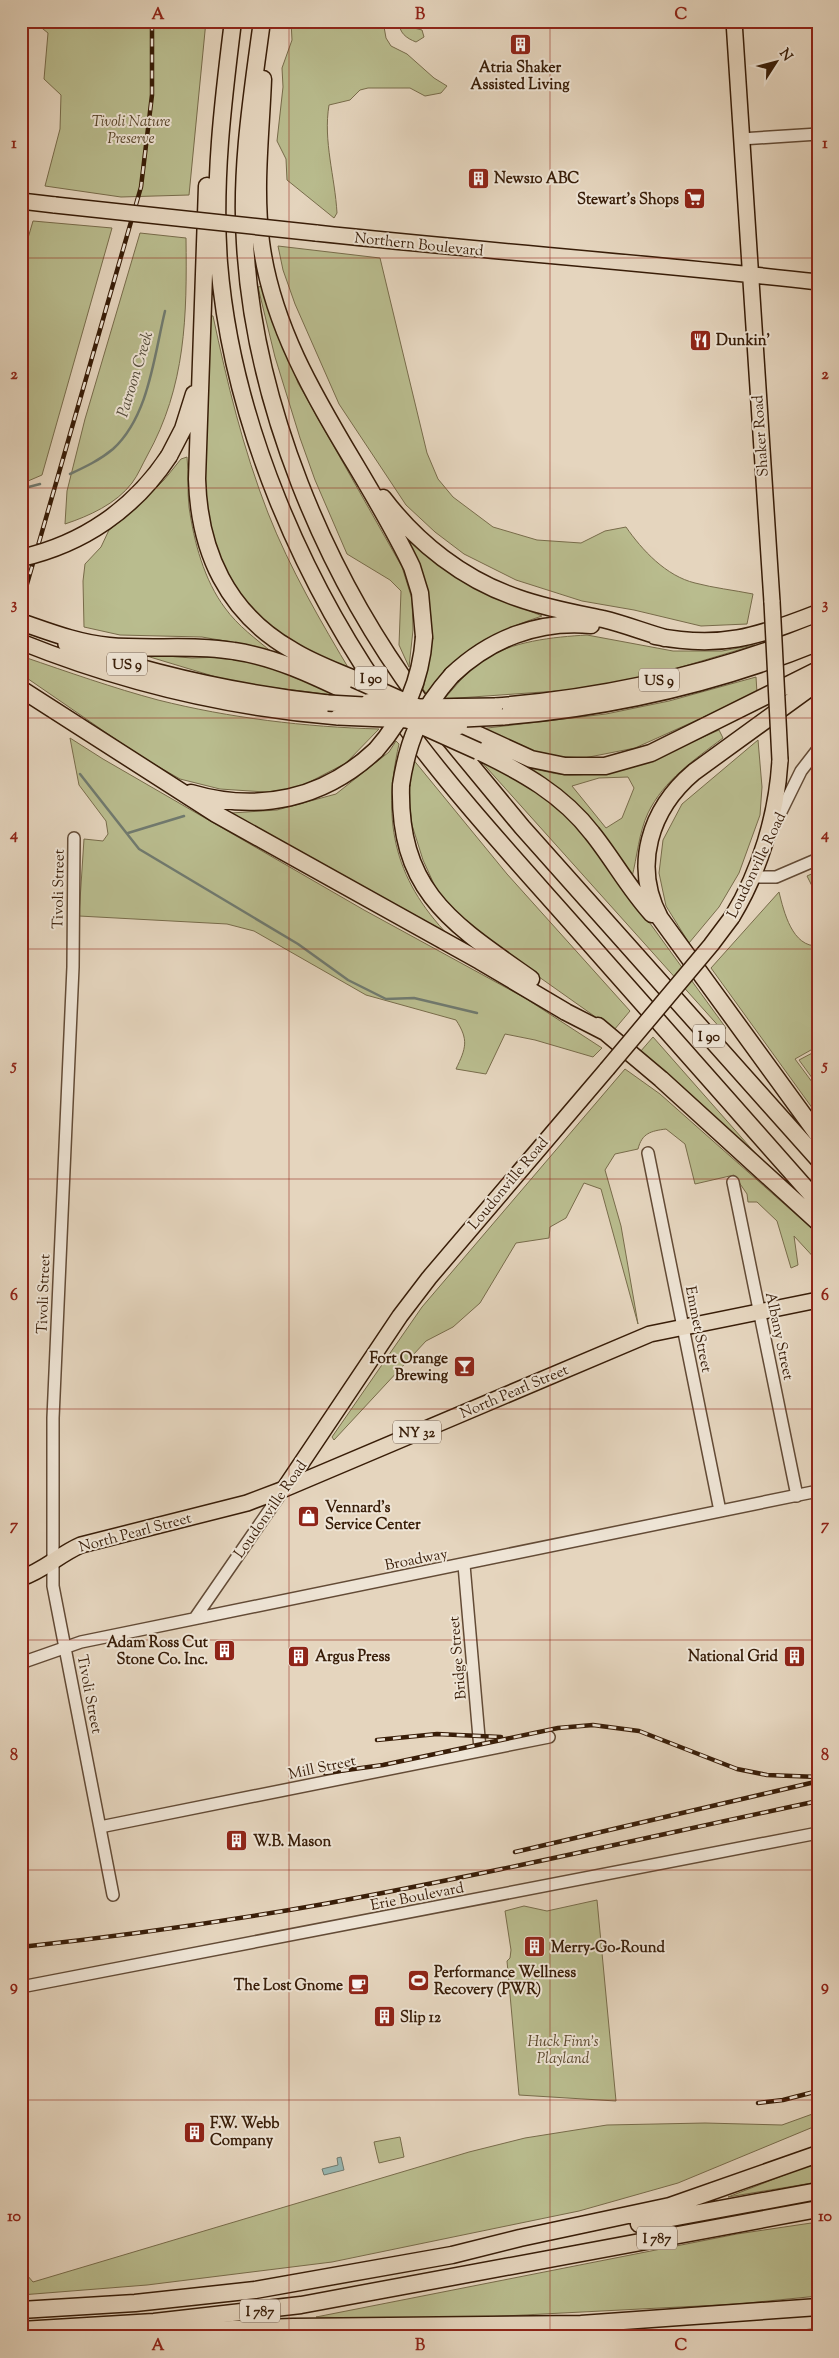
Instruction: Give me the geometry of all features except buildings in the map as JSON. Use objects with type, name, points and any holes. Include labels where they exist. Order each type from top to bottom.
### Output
[{"type":"highway","points":[[224,21],[209,149],[200,355],[198,503],[203,535],[215,568],[234,600],[264,631],[292,651],[531,759],[565,766],[605,766],[651,753],[818,670]]},
{"type":"highway","name":"I 90","points":[[233,21],[218,180],[218,234],[223,292],[233,351],[256,438],[287,522],[312,574],[339,627],[369,675],[432,762],[489,830],[818,1202]]},
{"type":"highway","points":[[161,780],[187,792],[240,801],[282,799],[307,794],[331,784],[353,770],[376,750],[396,725],[410,700],[419,674],[424,637],[420,593],[412,567],[309,385],[290,343],[272,290],[261,243],[257,172],[263,21]]},
{"type":"highway","name":"I 90","points":[[263,21],[250,104],[245,170],[245,243],[249,288],[261,352],[278,416],[308,501],[335,562],[363,614],[390,658],[468,764],[818,1160]]},
{"type":"highway","points":[[21,558],[64,545],[103,524],[139,495],[169,456],[183,429],[193,401],[200,355]]},
{"type":"highway","points":[[335,432],[357,459],[376,489],[402,522],[435,552],[461,571],[517,598],[605,620],[665,638]]},
{"type":"highway","points":[[818,614],[768,632],[733,641],[707,642],[665,638],[588,624],[540,627],[494,644],[452,675],[428,706],[413,733],[405,758],[401,785],[402,820],[411,858],[422,882],[445,915],[475,940],[605,1032],[667,1084],[818,1222]]},
{"type":"highway","points":[[21,622],[64,637],[107,646],[210,649],[244,652],[291,667],[478,750],[528,775],[574,812],[599,842],[647,908],[675,939]]},
{"type":"highway","points":[[818,682],[694,772],[673,792],[660,811],[649,842],[647,881],[656,910],[675,939],[818,1135]]},
{"type":"highway","points":[[21,689],[216,814],[566,1012],[605,1032]]},
{"type":"highway","points":[[769,2172],[818,2147]]},
{"type":"highway","points":[[452,2255],[520,2238],[670,2206],[818,2154]]},
{"type":"highway","name":"I 787","points":[[21,2310],[136,2304],[255,2290],[452,2255],[523,2246],[818,2191]]},
{"type":"highway","name":"I 787","points":[[21,2330],[171,2321],[301,2305],[818,2209]]},
{"type":"highway","points":[[66,2337],[293,2327],[581,2324],[818,2308]]},
{"type":"main road","name":"Shaker Road","points":[[734,21],[749,274],[772,602],[780,760],[775,803],[762,849]]},
{"type":"main road","name":"Northern Boulevard","points":[[21,201],[316,233],[818,282]]},
{"type":"main road","name":"US 9","points":[[21,626],[125,663],[191,681],[236,698],[499,711],[567,710],[653,694],[740,671],[818,643]]},
{"type":"main road","name":"US 9","points":[[21,642],[126,679],[338,717],[416,720],[499,711],[650,683],[729,662],[818,631]]},
{"type":"main road","name":"Loudonville Road","points":[[284,1489],[424,1284],[711,946],[732,917],[762,849]]},
{"type":"main road","name":"North Pearl Street","points":[[21,1578],[81,1546],[247,1503],[284,1489],[644,1337],[683,1327],[818,1300]]},
{"type":"street","points":[[741,139],[818,134]]},
{"type":"street","name":"Loudonville Road","points":[[762,849],[788,801],[801,771],[818,749]]},
{"type":"street","name":"Tivoli Street","points":[[74,838],[73,966],[53,1418],[53,1586],[113,1895]]},
{"type":"street","points":[[751,877],[776,878],[818,860]]},
{"type":"street","name":"Emmet Street","points":[[648,1153],[720,1511]]},
{"type":"street","name":"Albany Street","points":[[733,1182],[797,1496]]},
{"type":"street","name":"Loudonville Road","points":[[195,1618],[284,1489]]},
{"type":"street","name":"Broadway","points":[[21,1663],[66,1646],[195,1618],[818,1491]]},
{"type":"street","name":"Bridge Street","points":[[464,1564],[480,1749]]},
{"type":"street","name":"Mill Street","points":[[100,1827],[480,1749],[550,1737]]},
{"type":"street","name":"Erie Boulevard","points":[[21,1987],[818,1833]]},
{"type":"green space","name":"Tivoli Nature Preserve","points":[[26,21],[206,21],[189,195],[121,197],[45,186],[60,129],[61,95],[44,79],[48,33],[38,25]]},
{"type":"green space","points":[[291,21],[383,21],[386,38],[391,46],[407,54],[434,78],[447,86],[441,93],[425,96],[410,88],[368,88],[360,90],[350,100],[329,105],[328,146],[337,213],[334,218],[287,180],[286,159],[277,141],[283,87],[282,68],[292,40]]},
{"type":"green space","points":[[399,21],[413,21],[411,25],[422,30],[424,37],[416,42],[409,39],[402,32]]},
{"type":"green space","points":[[33,221],[112,228],[42,475],[21,484],[21,262]]},
{"type":"green space","points":[[140,233],[186,238],[186,295],[182,350],[177,377],[160,430],[132,483],[118,497],[102,508],[65,524],[67,491],[85,419]]},
{"type":"green space","points":[[278,246],[380,258],[427,453],[438,479],[453,497],[493,527],[537,540],[581,543],[605,531],[626,527],[647,553],[674,575],[695,583],[753,594],[747,624],[701,626],[634,610],[582,601],[516,580],[464,554],[435,532],[406,505],[339,404],[295,304],[283,270]]},
{"type":"green space","points":[[263,286],[298,383],[402,567],[412,599],[413,630],[409,667],[399,645],[401,591],[390,580],[347,554],[315,480],[275,357],[258,287]]},
{"type":"green space","points":[[208,315],[213,316],[236,415],[268,513],[296,575],[352,674],[277,636],[222,574],[207,532],[204,493]]},
{"type":"green space","points":[[187,457],[188,501],[191,520],[201,560],[211,585],[230,615],[273,653],[243,644],[202,637],[120,635],[84,627],[83,581],[85,564],[101,547],[109,530],[135,509],[164,480],[181,459]]},
{"type":"green space","points":[[403,533],[420,548],[468,582],[542,616],[506,629],[478,645],[452,665],[426,693],[423,689],[431,645],[430,609],[421,574]]},
{"type":"green space","points":[[587,635],[673,651],[722,651],[755,645],[668,671],[585,689],[444,699],[471,669],[493,654],[533,641]]},
{"type":"green space","points":[[140,654],[192,658],[224,657],[264,665],[350,697],[236,683]]},
{"type":"green space","points":[[24,657],[158,700],[212,712],[323,726],[379,729],[346,763],[296,789],[265,792],[220,789],[180,779],[140,756],[21,674],[21,662]]},
{"type":"green space","points":[[756,677],[757,693],[635,748],[584,758],[536,755],[479,729],[606,714],[669,701]]},
{"type":"green space","points":[[719,730],[723,738],[681,771],[662,790],[655,801],[642,828],[632,877],[587,816],[561,792],[528,768],[570,775],[610,771],[647,761]],"holes":[[[628,777],[634,788],[622,818],[606,828],[572,786],[599,778]]]},
{"type":"green space","points":[[70,738],[364,910],[525,998],[602,1048],[593,1057],[535,1040],[505,1034],[486,1074],[456,1069],[465,1044],[463,1033],[456,1020],[366,995],[254,931],[227,924],[79,916],[84,839],[103,841],[108,834],[106,821],[79,785]]},
{"type":"green space","points":[[758,740],[762,787],[760,815],[739,873],[719,907],[689,943],[666,906],[659,873],[663,840],[682,804]]},
{"type":"green space","points":[[396,741],[399,744],[392,800],[393,826],[398,851],[406,875],[418,897],[455,942],[231,813],[277,810],[336,794],[389,752]]},
{"type":"green space","points":[[412,758],[507,874],[630,1011],[614,1030],[467,926],[439,895],[423,860],[412,825],[408,790]]},
{"type":"green space","points":[[478,758],[537,791],[561,811],[591,842],[726,1028],[723,1031]]},
{"type":"green space","points":[[818,871],[818,898],[807,876]]},
{"type":"green space","points":[[779,892],[787,918],[796,935],[809,945],[818,946],[818,1046],[795,1059],[818,1090],[818,1116],[711,968]]},
{"type":"green space","points":[[653,1037],[756,1154],[640,1052]]},
{"type":"green space","points":[[818,1050],[818,1086],[799,1060]]},
{"type":"green space","points":[[625,1069],[660,1094],[818,1234],[818,1262],[794,1236],[798,1265],[791,1268],[777,1221],[757,1202],[748,1202],[747,1194],[734,1175],[695,1184],[685,1144],[666,1129],[652,1132],[642,1139],[638,1149],[615,1154],[605,1170],[621,1226],[638,1324],[601,1189],[584,1183],[566,1218],[550,1227],[549,1238],[516,1243],[480,1303],[453,1327],[426,1341],[334,1440],[332,1437],[422,1307]]},
{"type":"green space","name":"Huck Finn's Playland","points":[[597,1900],[616,2101],[519,2095],[507,1961],[510,1958],[511,1950],[505,1911],[524,1906],[547,1911]]},
{"type":"green space","points":[[818,2112],[818,2125],[678,2183],[579,2211],[332,2262],[147,2285],[21,2295],[21,2268],[33,2282],[469,2152],[525,2138],[607,2125],[705,2123],[782,2125]]},
{"type":"green space","points":[[400,2137],[404,2157],[379,2163],[374,2142]]},
{"type":"green space","points":[[818,2162],[818,2182],[728,2197]]},
{"type":"green space","points":[[818,2222],[818,2296],[738,2304],[426,2320],[316,2317],[737,2234]]},
{"type":"green space","points":[[818,2328],[818,2337],[625,2337],[787,2332]]},
{"type":"water","points":[[341,2157],[344,2170],[324,2175],[322,2169],[338,2165],[337,2158]]},
{"type":"waterway","name":"Patroon Creek","points":[[70,474],[98,460],[113,449],[135,420],[153,366],[165,311]]},
{"type":"waterway","name":"Patroon Creek","points":[[21,489],[40,484]]},
{"type":"waterway","points":[[80,774],[139,849],[298,944],[348,980],[386,999],[414,998],[477,1013]]},
{"type":"waterway","points":[[128,833],[184,816]]},
{"type":"railway","points":[[21,605],[141,187],[152,95],[152,21]]},
{"type":"railway","points":[[325,1773],[383,1765],[558,1728],[593,1725],[639,1731],[737,1769],[767,1775],[818,1777]]},
{"type":"railway","points":[[377,1740],[437,1734],[501,1737]]},
{"type":"railway","points":[[515,1852],[815,1782]]},
{"type":"railway","points":[[21,1947],[172,1928],[324,1904],[509,1867],[818,1801]]},
{"type":"railway","points":[[758,2103],[783,2100],[818,2091]]},
{"type":"place","name":"Atria Shaker Assisted Living","points":[[520,44]]},
{"type":"place","name":"News10 ABC","points":[[478,178]]},
{"type":"place","name":"Stewart's Shops","points":[[695,199]]},
{"type":"place","name":"Dunkin'","points":[[700,340]]},
{"type":"place","name":"Fort Orange Brewing","points":[[464,1367]]},
{"type":"place","name":"Vennard's Service Center","points":[[309,1516]]},
{"type":"place","name":"Adam Ross Cut Stone Co. Inc.","points":[[224,1651]]},
{"type":"place","name":"Argus Press","points":[[299,1656]]},
{"type":"place","name":"National Grid","points":[[794,1656]]},
{"type":"place","name":"W.B. Mason","points":[[237,1841]]},
{"type":"place","name":"Merry-Go-Round","points":[[535,1947]]},
{"type":"place","name":"Performance Wellness Recovery (PWR)","points":[[418,1981]]},
{"type":"place","name":"The Lost Gnome","points":[[359,1985]]},
{"type":"place","name":"Slip 12","points":[[384,2017]]},
{"type":"place","name":"F.W. Webb Company","points":[[194,2132]]}]
